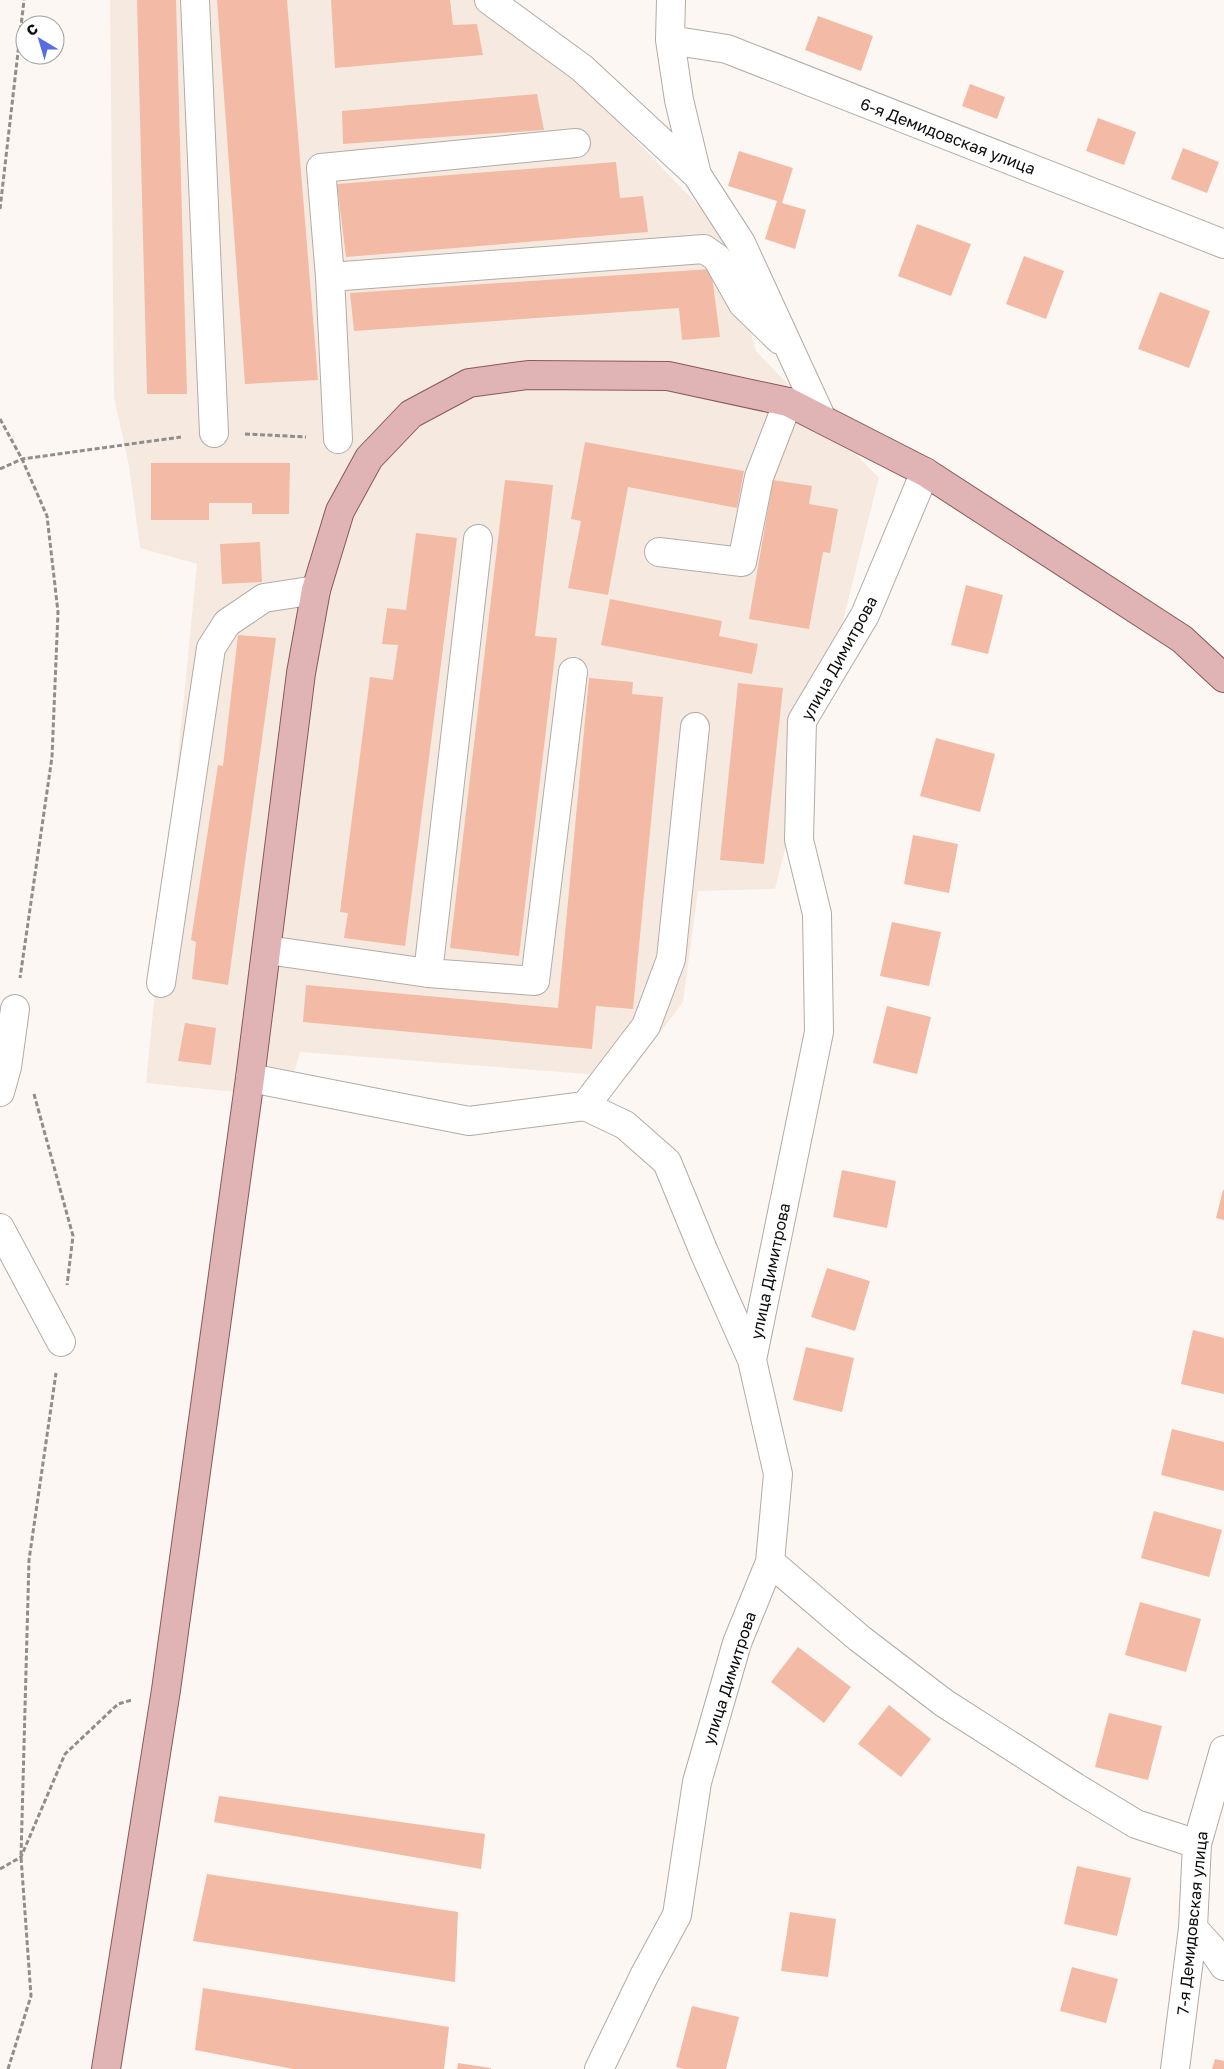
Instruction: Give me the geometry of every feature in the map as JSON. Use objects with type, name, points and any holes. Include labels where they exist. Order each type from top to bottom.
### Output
[{"type":"main road","points":[[106,2069],[166,1690],[267,950],[301,673],[316,590],[340,511],[369,458],[411,414],[469,383],[528,375],[668,376],[788,402],[925,472],[1182,639],[1224,678]]},
{"type":"street","points":[[195,0],[214,433]]},
{"type":"street","points":[[489,0],[519,20],[582,68],[697,175],[741,243],[822,419]]},
{"type":"street","points":[[671,0],[670,40],[679,100],[697,175]]},
{"type":"street","name":"6-я Демидовская улица","points":[[670,40],[727,49],[1224,244]]},
{"type":"street","points":[[338,439],[330,277],[321,168],[576,143]]},
{"type":"street","points":[[330,277],[704,249],[717,258],[743,304],[792,351]]},
{"type":"street","points":[[659,552],[742,562],[759,477],[788,402]]},
{"type":"street","name":"улица Димитрова","points":[[599,2069],[644,1976],[677,1915],[697,1782],[737,1643],[770,1562],[778,1474],[752,1360],[819,1032],[817,914],[799,840],[802,720],[865,615],[925,472]]},
{"type":"street","points":[[428,973],[478,539]]},
{"type":"street","points":[[161,983],[211,648],[227,624],[264,598],[316,590]]},
{"type":"street","points":[[267,950],[428,973],[534,981],[574,672]]},
{"type":"street","points":[[585,1106],[646,1026],[671,959],[695,727]]},
{"type":"street","points":[[0,1092],[7,1067],[15,1009]]},
{"type":"street","points":[[250,1078],[468,1121],[585,1106],[624,1125],[666,1162],[752,1360]]},
{"type":"street","points":[[0,1228],[61,1342]]},
{"type":"street","points":[[770,1562],[859,1638],[944,1703],[1136,1824],[1197,1844]]},
{"type":"street","name":"7-я Демидовская улица","points":[[1175,2069],[1193,1928],[1197,1844],[1224,1750]]},
{"type":"street","points":[[1193,1928],[1213,1950],[1224,1966]]},
{"type":"path","points":[[0,209],[24,0]]},
{"type":"path","points":[[0,419],[22,459]]},
{"type":"path","points":[[0,1869],[21,1857],[64,1754],[118,1704],[166,1690]]},
{"type":"shaded area","points":[[110,0],[501,0],[723,231],[756,351],[879,478],[775,889],[698,891],[683,1002],[627,1077],[300,1052],[287,1097],[146,1083],[197,564],[140,548],[129,466],[114,397]]},
{"type":"building","points":[[137,0],[176,0],[187,394],[147,394]]},
{"type":"building","points":[[217,0],[287,0],[318,380],[245,384]]},
{"type":"building","points":[[331,0],[450,0],[453,25],[477,24],[483,55],[335,68]]},
{"type":"building","points":[[818,16],[873,36],[861,71],[805,50]]},
{"type":"building","points":[[970,84],[1005,97],[997,119],[962,106]]},
{"type":"building","points":[[537,94],[544,130],[343,144],[342,111]]},
{"type":"building","points":[[1098,118],[1136,132],[1124,165],[1086,151]]},
{"type":"building","points":[[1183,148],[1219,162],[1207,193],[1171,179]]},
{"type":"building","points":[[739,151],[793,168],[782,203],[806,210],[795,249],[765,239],[777,201],[728,186]]},
{"type":"building","points":[[616,162],[620,198],[643,196],[648,232],[346,257],[337,184]]},
{"type":"building","points":[[917,224],[971,244],[951,296],[898,276]]},
{"type":"building","points":[[1024,256],[1064,271],[1046,319],[1006,304]]},
{"type":"building","points":[[711,269],[720,337],[682,340],[679,308],[354,331],[350,293]]},
{"type":"building","points":[[1160,292],[1210,311],[1189,368],[1138,349]]},
{"type":"building","points":[[585,442],[744,471],[737,508],[628,487],[608,595],[568,588],[581,521],[571,519]]},
{"type":"building","points":[[151,463],[290,463],[289,514],[252,514],[252,503],[209,503],[209,520],[151,520]]},
{"type":"building","points":[[505,480],[553,485],[535,636],[557,638],[519,956],[450,948]]},
{"type":"building","points":[[773,480],[812,486],[809,504],[838,509],[830,553],[823,552],[809,629],[749,619]]},
{"type":"building","points":[[416,533],[457,538],[405,946],[344,938],[348,913],[340,912],[370,677],[393,680],[398,645],[382,644],[387,608],[406,610]]},
{"type":"building","points":[[260,542],[262,582],[222,584],[220,544]]},
{"type":"building","points":[[966,585],[1003,595],[988,654],[951,645]]},
{"type":"building","points":[[610,599],[722,621],[719,636],[758,644],[752,674],[601,645]]},
{"type":"building","points":[[238,635],[276,638],[228,985],[192,979],[196,942],[191,940],[218,765],[223,766]]},
{"type":"building","points":[[589,678],[633,682],[632,694],[663,697],[633,1009],[596,1006],[592,1049],[303,1022],[306,985],[558,1008]]},
{"type":"building","points":[[738,683],[783,688],[764,864],[720,860]]},
{"type":"building","points":[[936,738],[995,754],[980,812],[920,796]]},
{"type":"building","points":[[913,835],[958,844],[949,893],[904,884]]},
{"type":"building","points":[[892,922],[941,932],[929,986],[880,976]]},
{"type":"building","points":[[887,1006],[931,1017],[917,1074],[873,1063]]},
{"type":"building","points":[[185,1023],[216,1028],[211,1065],[178,1061]]},
{"type":"building","points":[[842,1170],[896,1181],[887,1228],[833,1217]]},
{"type":"building","points":[[1224,1190],[1224,1220],[1216,1218]]},
{"type":"building","points":[[827,1268],[870,1281],[855,1331],[811,1317]]},
{"type":"building","points":[[1193,1330],[1224,1338],[1224,1394],[1181,1384]]},
{"type":"building","points":[[806,1347],[854,1358],[842,1412],[793,1400]]},
{"type":"building","points":[[1172,1429],[1224,1442],[1224,1491],[1161,1475]]},
{"type":"building","points":[[1154,1511],[1222,1530],[1209,1577],[1141,1558]]},
{"type":"building","points":[[1140,1602],[1201,1619],[1186,1672],[1125,1655]]},
{"type":"building","points":[[798,1647],[851,1687],[824,1723],[771,1682]]},
{"type":"building","points":[[889,1705],[931,1739],[901,1777],[858,1744]]},
{"type":"building","points":[[1109,1713],[1162,1726],[1148,1780],[1095,1767]]},
{"type":"building","points":[[219,1796],[485,1834],[481,1869],[214,1822]]},
{"type":"building","points":[[1077,1866],[1131,1878],[1117,1936],[1064,1924]]},
{"type":"building","points":[[207,1874],[458,1912],[455,1982],[193,1941]]},
{"type":"building","points":[[790,1912],[836,1919],[828,1977],[781,1971]]},
{"type":"building","points":[[1072,1967],[1118,1979],[1106,2023],[1060,2011]]},
{"type":"building","points":[[203,1988],[449,2027],[444,2069],[293,2069],[195,2050]]},
{"type":"building","points":[[692,2006],[739,2017],[726,2069],[684,2069],[676,2067]]},
{"type":"building","points":[[1215,2059],[1224,2061],[1224,2069],[1212,2069]]},
{"type":"building","points":[[458,2063],[491,2068],[491,2069],[457,2069]]}]
